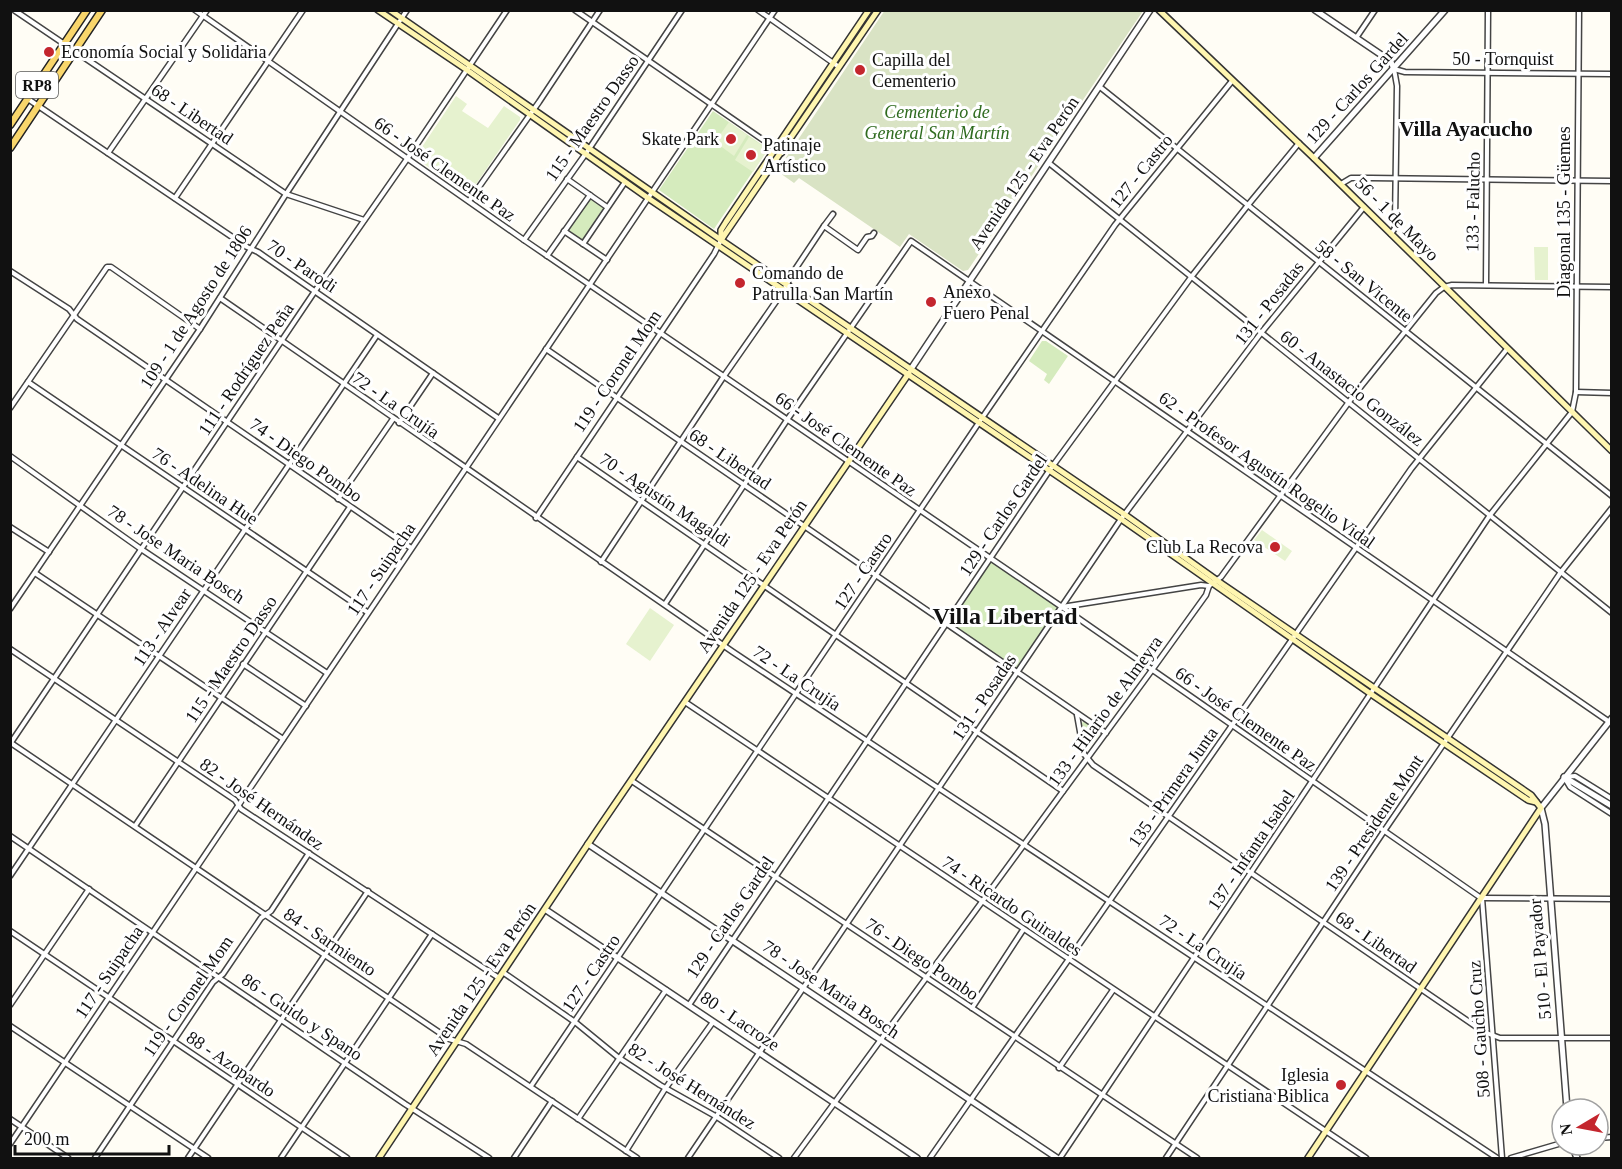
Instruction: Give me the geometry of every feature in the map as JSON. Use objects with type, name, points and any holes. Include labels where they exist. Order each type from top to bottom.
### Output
[{"type":"main road","name":"RP8","points":[[10,125],[87,10]]},
{"type":"main road","name":"RP8","points":[[10,148],[102,10]]},
{"type":"main road","points":[[378,10],[468,67],[849,332],[1052,468],[1212,583],[1445,741],[1531,795],[1541,808],[1308,1158]]},
{"type":"main road","points":[[390,10],[400,22]]},
{"type":"main road","name":"119 - Coronel Mom","points":[[720,243],[782,153],[869,10]]},
{"type":"main road","name":"119 - Coronel Mom","points":[[720,243],[721,230],[776,148],[878,10]]},
{"type":"main road","name":"56 - 1 de Mayo","points":[[1160,10],[1341,184],[1611,451]]},
{"type":"main road","points":[[587,151],[625,182],[650,195]]},
{"type":"main road","name":"Avenida 125 - Eva Perón","points":[[379,1158],[588,844],[909,372]]},
{"type":"street","points":[[10,14],[13,10]]},
{"type":"street","name":"68 - Libertad","points":[[13,10],[286,194],[364,220]]},
{"type":"street","name":"66 - José Clemente Paz","points":[[195,10],[524,240],[1062,607],[1482,898]]},
{"type":"street","points":[[108,153],[207,10]]},
{"type":"street","points":[[175,198],[303,10]]},
{"type":"street","name":"109 - 1 de Agosto de 1806","points":[[10,609],[200,329],[408,10]]},
{"type":"street","name":"111 - Rodríguez Peña","points":[[11,743],[507,10]]},
{"type":"street","points":[[575,10],[782,153]]},
{"type":"street","points":[[469,201],[600,10]]},
{"type":"street","name":"115 - Maestro Dasso","points":[[524,240],[682,10]]},
{"type":"street","points":[[758,10],[836,65]]},
{"type":"street","name":"117 - Suipacha","points":[[10,1144],[775,10]]},
{"type":"street","name":"Avenida 125 - Eva Perón","points":[[909,372],[1150,10]]},
{"type":"street","points":[[1315,10],[1391,62],[1394,69],[1397,86],[1395,228],[1391,234]]},
{"type":"street","points":[[1356,38],[1375,10]]},
{"type":"street","name":"129 - Carlos Gardel","points":[[1314,158],[1446,10]]},
{"type":"street","name":"133 - Falucho","points":[[1486,285],[1488,10]]},
{"type":"street","name":"Diagonal 135 - Güemes","points":[[1572,412],[1576,392],[1579,10]]},
{"type":"street","name":"50 - Tornquist","points":[[1394,69],[1405,72],[1611,74]]},
{"type":"street","name":"127 - Castro","points":[[531,1086],[980,420],[1120,219],[1232,81]]},
{"type":"street","name":"58 - San Vicente","points":[[1100,87],[1611,496]]},
{"type":"street","name":"70 - Parodi","points":[[27,99],[315,291],[498,418]]},
{"type":"street","name":"129 - Carlos Gardel","points":[[689,1005],[1052,468],[1192,276],[1299,143]]},
{"type":"street","name":"60 - Anastacio González","points":[[1048,162],[1611,613]]},
{"type":"street","points":[[1341,184],[1351,178],[1611,181]]},
{"type":"street","points":[[567,179],[608,207]]},
{"type":"street","points":[[583,244],[625,182]]},
{"type":"street","points":[[548,256],[590,195]]},
{"type":"street","name":"131 - Posadas","points":[[688,1158],[1123,517],[1261,333],[1364,207]]},
{"type":"street","points":[[601,562],[832,214]]},
{"type":"street","points":[[824,226],[858,250],[867,237],[874,233]]},
{"type":"street","points":[[564,231],[607,260]]},
{"type":"street","name":"62 - Profesor Agustín Rogelio Vidal","points":[[849,332],[910,241],[1610,720]]},
{"type":"street","name":"119 - Coronel Mom","points":[[536,518],[720,243]]},
{"type":"street","points":[[10,408],[107,267],[111,267],[200,329]]},
{"type":"street","name":"74 - Diego Pombo","points":[[10,271],[69,309],[77,319],[411,548]]},
{"type":"street","points":[[1444,287],[1452,285],[1611,287]]},
{"type":"street","name":"133 - Hilario de Almeyra","points":[[794,1158],[1152,670],[1206,595],[1212,583],[1281,495],[1348,402],[1436,293],[1444,287]]},
{"type":"street","name":"72 - La Crujía","points":[[220,298],[724,646],[1500,1158]]},
{"type":"street","points":[[664,604],[849,332]]},
{"type":"street","name":"113 - Alvear","points":[[10,876],[377,334]]},
{"type":"street","name":"135 - Primera Junta","points":[[930,1158],[1419,458],[1507,349]]},
{"type":"street","name":"68 - Libertad","points":[[546,350],[1106,733]]},
{"type":"street","points":[[399,423],[433,373]]},
{"type":"street","name":"76 - Adelina Hue","points":[[28,382],[368,612]]},
{"type":"street","points":[[1576,392],[1611,393]]},
{"type":"street","name":"137 - Infanta Isabel","points":[[1059,1158],[1490,515],[1572,412]]},
{"type":"street","points":[[338,498],[393,419]]},
{"type":"street","name":"78 - Jose Maria Bosch","points":[[10,456],[141,549],[327,673]]},
{"type":"street","name":"70 - Agustín Magaldi","points":[[577,456],[1063,791]]},
{"type":"street","name":"115 - Maestro Dasso","points":[[135,826],[350,507]]},
{"type":"street","name":"139 - Presidente Mont","points":[[1166,1158],[1445,741],[1561,572],[1611,508]]},
{"type":"street","points":[[10,527],[49,552]]},
{"type":"street","points":[[35,573],[283,739]]},
{"type":"street","points":[[1062,607],[1212,583]]},
{"type":"street","name":"82 - José Hernández","points":[[10,649],[235,800],[242,809],[432,934],[575,1022],[619,1058],[665,1089],[717,1117],[778,1158]]},
{"type":"street","points":[[243,664],[306,706]]},
{"type":"street","name":"74 - Ricardo Guiraldes","points":[[685,702],[1366,1158]]},
{"type":"street","points":[[1077,714],[1086,759]]},
{"type":"street","points":[[1541,808],[1610,720]]},
{"type":"street","name":"84 - Sarmiento","points":[[11,743],[449,1039],[466,1044],[637,1158]]},
{"type":"street","name":"68 - Libertad","points":[[1086,759],[1493,1037]]},
{"type":"street","points":[[1564,777],[1575,776],[1611,799]]},
{"type":"street","points":[[1564,777],[1611,806]]},
{"type":"street","points":[[1564,777],[1569,787],[1611,814]]},
{"type":"street","name":"76 - Diego Pombo","points":[[632,781],[1197,1158]]},
{"type":"street","name":"510 - El Payador","points":[[1541,808],[1545,824],[1566,1097]]},
{"type":"street","name":"86 - Guido y Spano","points":[[10,836],[489,1158]]},
{"type":"street","name":"78 - Jose Maria Bosch","points":[[588,844],[1059,1158]]},
{"type":"street","name":"119 - Coronel Mom","points":[[94,1158],[213,982],[259,920],[266,915],[309,853]]},
{"type":"street","points":[[10,1005],[89,889]]},
{"type":"street","points":[[188,1158],[368,891]]},
{"type":"street","points":[[1482,898],[1611,898]]},
{"type":"street","name":"508 - Gaucho Cruz","points":[[1482,898],[1500,1158]]},
{"type":"street","name":"80 - Lacroze","points":[[546,910],[918,1158]]},
{"type":"street","points":[[972,1008],[1023,930]]},
{"type":"street","name":"88 - Azopardo","points":[[10,931],[347,1158]]},
{"type":"street","points":[[281,1158],[432,934]]},
{"type":"street","points":[[578,1119],[666,990]]},
{"type":"street","points":[[1059,1068],[1113,990]]},
{"type":"street","points":[[626,1151],[665,1089],[713,1022]]},
{"type":"street","points":[[10,1026],[208,1158]]},
{"type":"street","points":[[1493,1037],[1611,1038]]},
{"type":"street","points":[[514,1158],[552,1101]]},
{"type":"street","points":[[10,1119],[68,1158]]},
{"type":"street","points":[[1511,1158],[1550,1147]]},
{"type":"green space","name":"Cementerio de General San Martín","points":[[885,10],[1143,11],[968,270],[963,271],[909,234],[900,247],[799,178],[794,183],[777,171]]},
{"type":"green space","points":[[456,96],[467,104],[462,111],[488,128],[504,106],[520,117],[470,193],[467,194],[417,159],[416,156]]},
{"type":"green space","points":[[713,111],[768,149],[714,229],[659,190]]},
{"type":"green space","name":"Skate Park","points":[[729,122],[747,135],[734,156],[715,142]]},
{"type":"green space","name":"Patinaje Artístico","points":[[749,137],[768,149],[753,172],[735,160]]},
{"type":"green space","points":[[591,198],[604,207],[582,240],[568,231]]},
{"type":"green space","points":[[1534,247],[1548,247],[1548,280],[1535,280]]},
{"type":"green space","points":[[1042,341],[1046,341],[1068,356],[1049,384],[1044,380],[1047,374],[1029,361]]},
{"type":"green space","name":"Club La Recova","points":[[1262,530],[1292,551],[1285,561],[1254,540]]},
{"type":"green space","points":[[991,559],[1062,607],[1018,674],[947,625]]},
{"type":"green space","points":[[650,608],[674,625],[650,661],[626,644]]},
{"type":"green space","points":[[1084,721],[1100,734],[1089,748],[1086,747],[1082,723]]},
{"type":"place","name":"Economía Social y Solidaria","points":[[49,52]]},
{"type":"place","name":"Capilla del Cementerio","points":[[860,70]]},
{"type":"place","name":"Skate Park","points":[[731,139]]},
{"type":"place","name":"Patinaje Artístico","points":[[751,155]]},
{"type":"place","name":"Comando de Patrulla San Martín","points":[[740,283]]},
{"type":"place","name":"Anexo Fuero Penal","points":[[931,302]]},
{"type":"place","name":"Club La Recova","points":[[1275,547]]},
{"type":"place","name":"Iglesia Cristiana Biblica","points":[[1341,1085]]},
{"type":"district","name":"Villa Ayacucho","points":[[1466,129]]},
{"type":"district","name":"Villa Libertad","points":[[1005,616]]}]
